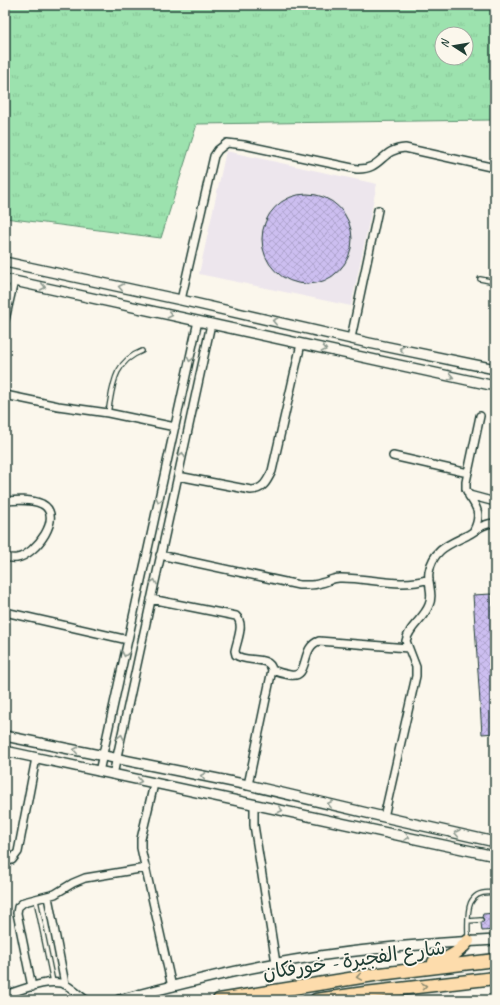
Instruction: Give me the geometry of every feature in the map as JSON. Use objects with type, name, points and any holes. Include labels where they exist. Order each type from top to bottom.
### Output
[{"type":"highway","points":[[380,974],[393,968],[453,956],[468,942]]},
{"type":"highway","name":"شارع الفجيرة - خورفكان","points":[[219,1000],[380,974],[495,960]]},
{"type":"highway","name":"شارع الفجيرة - خورفكان","points":[[316,1000],[366,996],[495,978]]},
{"type":"street","points":[[181,300],[214,156],[218,150],[227,143],[244,145],[357,169],[374,166],[387,153],[398,148],[405,148],[495,168]]},
{"type":"street","points":[[351,338],[378,210]]},
{"type":"street","points":[[5,262],[495,368]]},
{"type":"street","points":[[5,320],[9,280],[301,344],[493,384]]},
{"type":"street","points":[[99,772],[198,321]]},
{"type":"street","points":[[113,775],[211,324]]},
{"type":"street","points":[[178,476],[251,490],[256,490],[264,485],[272,471],[301,344]]},
{"type":"street","points":[[185,382],[192,382],[197,387]]},
{"type":"street","points":[[5,394],[70,409],[108,413],[175,427]]},
{"type":"street","points":[[474,531],[479,519],[474,503],[466,489],[480,416]]},
{"type":"street","points":[[393,456],[468,473]]},
{"type":"street","points":[[469,496],[495,502]]},
{"type":"street","points":[[5,501],[33,502],[43,505],[49,511],[50,517],[49,527],[34,548],[17,558],[5,557]]},
{"type":"street","points":[[384,817],[415,685],[416,667],[406,641],[410,630],[426,613],[430,603],[429,579],[432,564],[436,556],[446,545],[487,523],[495,522]]},
{"type":"street","points":[[160,556],[310,586],[338,578],[397,583],[429,579]]},
{"type":"street","points":[[151,599],[236,616],[240,624],[235,650],[236,655],[242,658],[267,662],[271,666],[272,670],[248,785]]},
{"type":"street","points":[[5,612],[128,640]]},
{"type":"street","points":[[272,670],[290,675],[297,674],[303,669],[309,649],[315,642],[320,641],[408,648]]},
{"type":"street","points":[[122,670],[128,677],[134,678]]},
{"type":"street","points":[[5,736],[248,785],[495,842]]},
{"type":"street","points":[[5,752],[495,856]]},
{"type":"street","points":[[5,862],[12,860],[18,852],[36,758]]},
{"type":"street","points":[[154,784],[141,839],[141,848],[172,987]]},
{"type":"street","points":[[254,805],[254,825],[276,963]]},
{"type":"street","points":[[32,987],[17,913],[20,904],[55,894],[73,883],[85,878],[146,868]]},
{"type":"street","points":[[48,896],[65,984]]},
{"type":"street","points":[[119,1000],[276,963],[356,951],[495,940]]},
{"type":"street","points":[[5,995],[53,982],[65,984],[86,1000]]},
{"type":"lane","points":[[480,279],[495,282]]},
{"type":"lane","points":[[108,413],[114,378],[117,372],[125,361],[136,353],[142,351]]},
{"type":"lane","points":[[468,942],[469,904],[471,899],[482,893],[495,893]]},
{"type":"lane","points":[[36,900],[53,982]]},
{"type":"lane","points":[[468,921],[481,920]]},
{"type":"shaded area","points":[[226,151],[377,184],[351,306],[199,274]]},
{"type":"green space","points":[[5,5],[495,5],[495,105],[491,120],[197,124],[161,238],[5,218]]},
{"type":"building","points":[[307,194],[324,197],[339,207],[349,222],[352,239],[349,256],[339,271],[324,281],[307,284],[290,281],[275,271],[265,256],[262,239],[265,222],[275,207],[290,197]]},
{"type":"building","points":[[491,594],[495,655],[495,733],[482,734],[473,595]]},
{"type":"building","points":[[495,913],[495,930],[482,931],[481,923],[484,920],[482,917],[483,914]]}]
